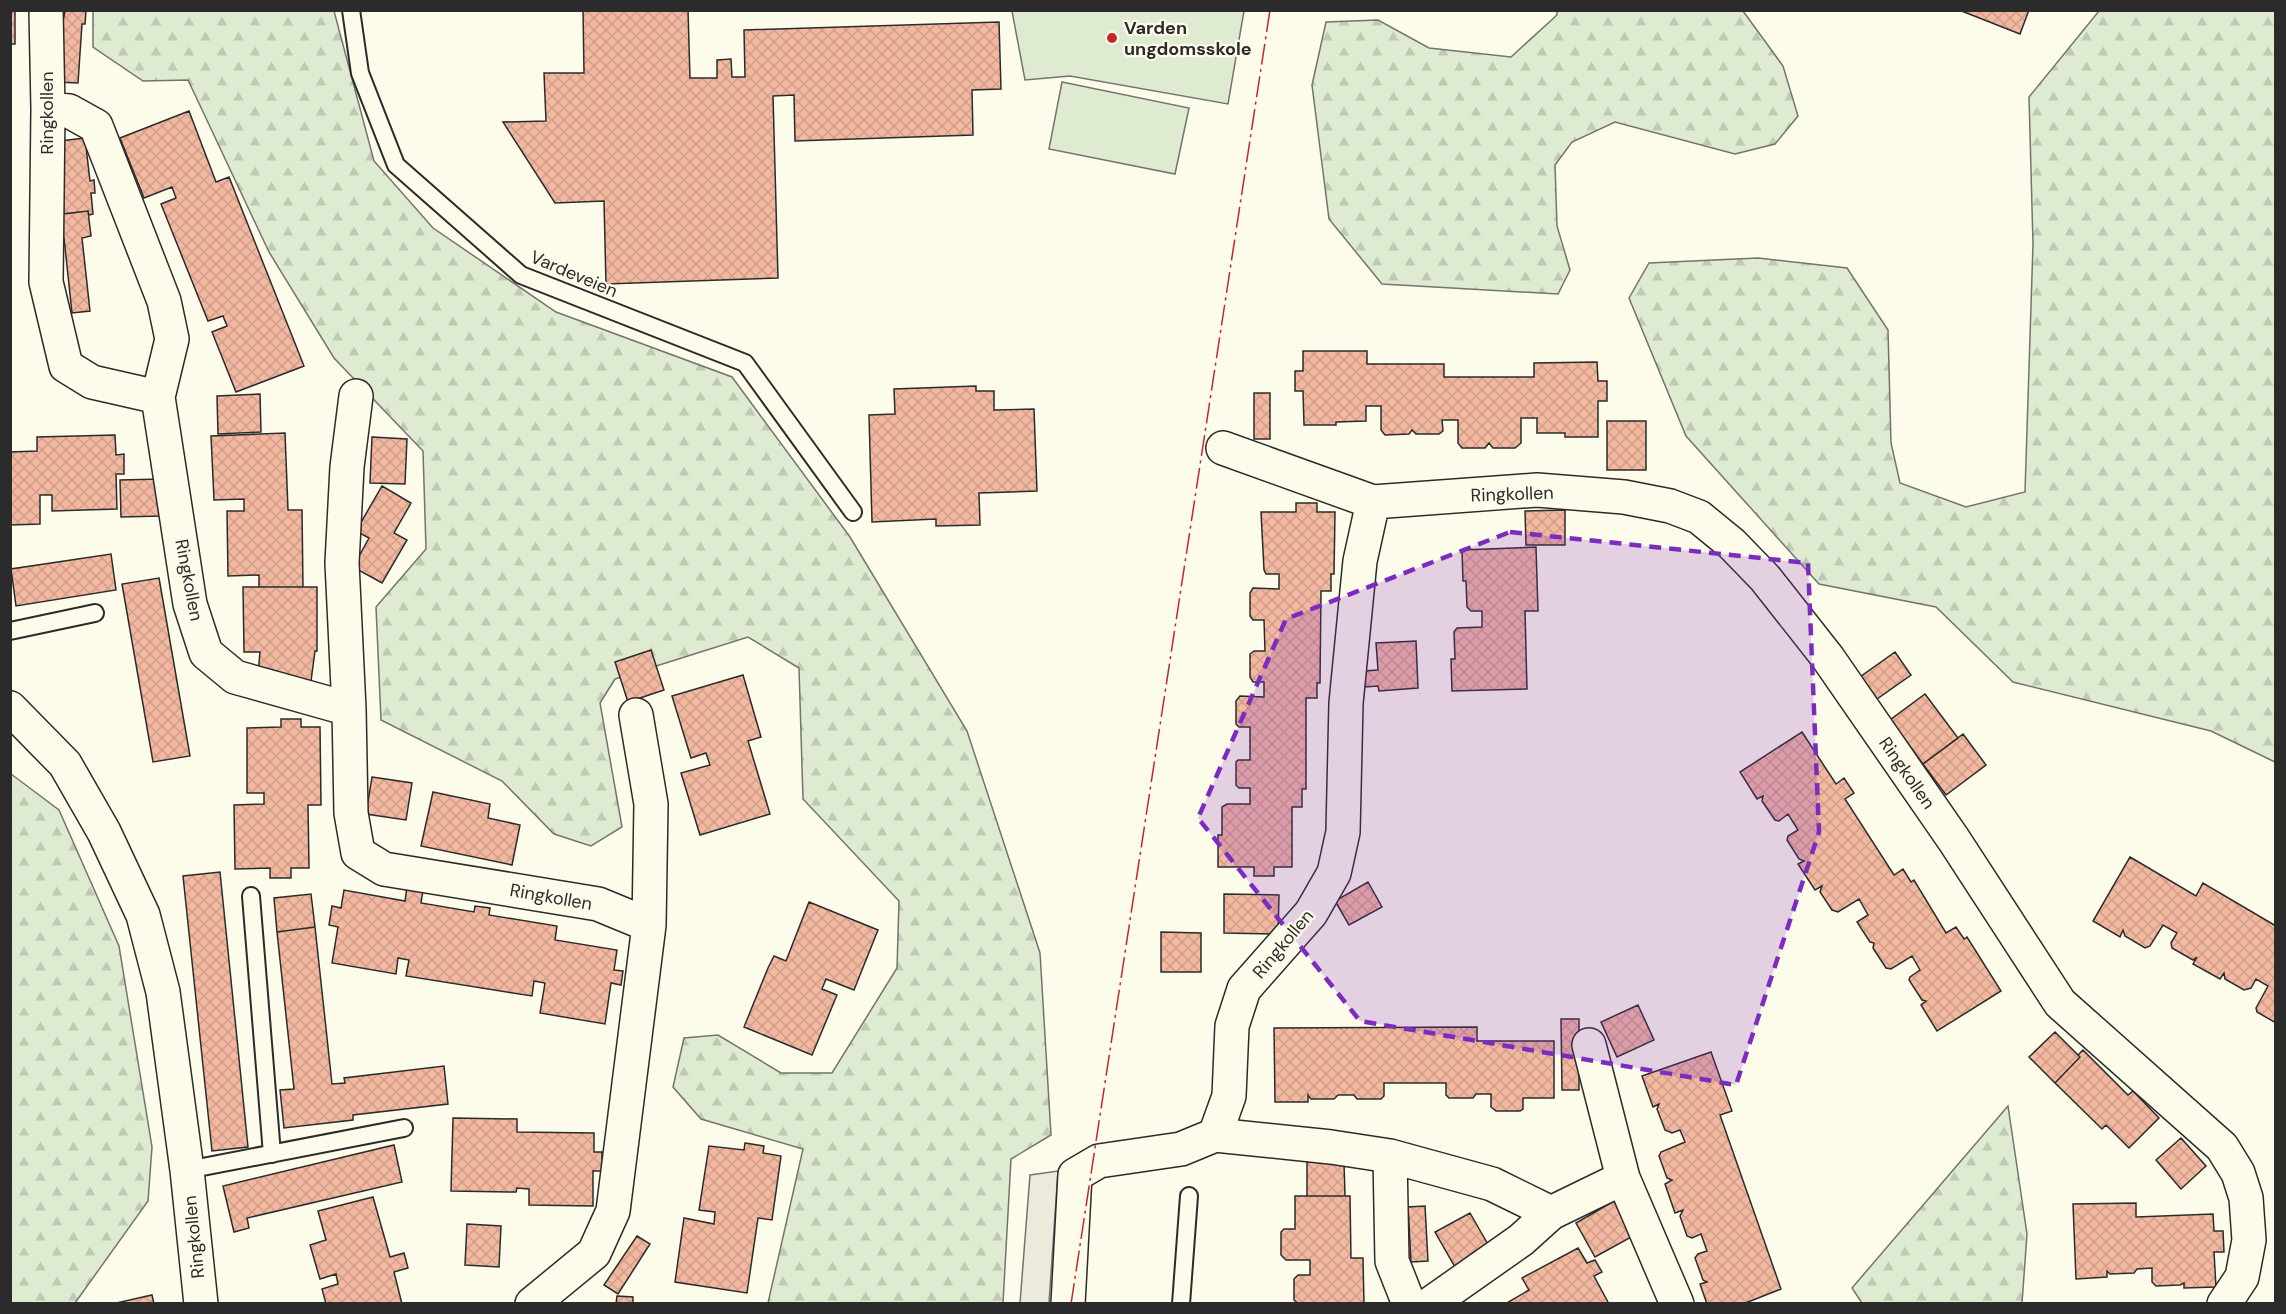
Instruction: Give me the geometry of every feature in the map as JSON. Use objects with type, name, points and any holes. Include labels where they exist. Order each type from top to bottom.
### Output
[{"type":"street","name":"Ringkollen","points":[[46,10],[48,109],[46,282],[66,366],[93,382],[158,397],[190,604],[206,652],[235,677],[349,709],[351,813],[358,853],[384,869],[598,904],[649,925]]},
{"type":"street","points":[[48,109],[69,111],[96,126],[164,301],[172,339],[158,397]]},
{"type":"street","points":[[349,709],[342,563],[347,467],[356,396]]},
{"type":"street","name":"Ringkollen","points":[[1223,448],[1373,502],[1537,490],[1624,497],[1670,506],[1699,517],[1732,544],[1765,578],[1827,658],[1954,840],[2060,1003],[2222,1147],[2238,1173],[2246,1197],[2249,1240],[2242,1277],[2224,1304]]},
{"type":"street","name":"Ringkollen","points":[[1215,1135],[1229,1096],[1232,1026],[1244,989],[1311,913],[1334,873],[1343,832],[1346,703],[1360,561],[1373,502]]},
{"type":"street","name":"Ringkollen","points":[[10,708],[65,764],[104,832],[143,915],[163,992],[187,1170],[201,1304]]},
{"type":"street","points":[[532,1304],[594,1253],[614,1211],[649,925],[651,804],[636,715]]},
{"type":"street","points":[[1589,1045],[1623,1178],[1677,1304]]},
{"type":"street","points":[[1068,1304],[1075,1175],[1099,1161],[1181,1149],[1215,1135],[1331,1147],[1390,1156],[1492,1184],[1551,1213]]},
{"type":"street","points":[[1390,1156],[1392,1261],[1409,1304]]},
{"type":"street","points":[[1430,1304],[1521,1240],[1551,1213],[1623,1178]]},
{"type":"lane","name":"Vardeveien","points":[[351,10],[360,73],[396,165],[521,275],[745,363],[853,512]]},
{"type":"lane","points":[[10,631],[95,613]]},
{"type":"lane","points":[[251,896],[272,1154]]},
{"type":"lane","name":"Ringkollen","points":[[187,1170],[404,1128]]},
{"type":"lane","points":[[1181,1304],[1189,1196]]},
{"type":"highlighted area","points":[[1510,532],[1808,563],[1819,832],[1736,1085],[1360,1021],[1198,818],[1286,619]]},
{"type":"green space","points":[[93,11],[334,11],[374,161],[433,228],[556,312],[732,377],[850,537],[967,731],[1040,953],[1051,1135],[1011,1159],[1003,1303],[768,1303],[803,1149],[701,1119],[673,1087],[684,1038],[718,1035],[781,1073],[832,1073],[897,968],[899,901],[803,799],[799,668],[748,637],[615,679],[600,703],[622,827],[591,846],[554,834],[502,781],[381,720],[376,607],[426,549],[423,451],[334,358],[269,252],[188,80],[143,81],[93,47]]},
{"type":"green space","points":[[1012,11],[1244,11],[1228,104],[1070,76],[1025,80]]},
{"type":"green space","points":[[1557,11],[1743,11],[1783,66],[1798,116],[1775,144],[1735,154],[1615,122],[1572,142],[1555,165],[1557,226],[1570,270],[1558,294],[1382,284],[1329,219],[1312,85],[1326,22],[1378,20],[1429,48],[1511,57],[1557,15]]},
{"type":"green space","points":[[2099,11],[2275,11],[2275,762],[2211,731],[2013,682],[1936,607],[1819,584],[1686,436],[1629,298],[1649,263],[1758,258],[1847,268],[1888,330],[1891,443],[1900,483],[1966,507],[2025,492],[2033,244],[2029,97]]},
{"type":"green space","points":[[1062,82],[1189,108],[1175,174],[1049,149]]},
{"type":"green space","points":[[11,774],[59,810],[119,946],[152,1147],[148,1201],[75,1303],[11,1303]]},
{"type":"green space","points":[[2008,1106],[2027,1234],[2022,1303],[1862,1303],[1852,1288]]},
{"type":"shaded area","points":[[1058,1171],[1049,1303],[1020,1303],[1030,1175]]},
{"type":"building","points":[[10,10],[15,10],[15,44],[10,44]]},
{"type":"building","points":[[65,10],[86,10],[85,24],[82,24],[78,83],[57,82],[61,17],[64,17]]},
{"type":"building","points":[[583,10],[688,10],[690,78],[717,78],[717,60],[731,59],[732,77],[745,77],[744,30],[999,22],[1001,89],[972,90],[973,135],[795,141],[794,95],[773,96],[778,278],[606,284],[604,201],[555,203],[503,122],[546,121],[544,73],[584,73]]},
{"type":"building","points":[[1959,10],[2029,10],[2020,34]]},
{"type":"building","points":[[189,111],[216,182],[229,177],[304,366],[236,392],[212,332],[227,326],[223,316],[208,321],[161,204],[176,198],[172,187],[144,198],[120,138]]},
{"type":"building","points":[[85,138],[90,181],[94,180],[95,193],[91,193],[93,214],[89,215],[88,211],[62,214],[51,142]]},
{"type":"building","points":[[88,211],[91,236],[82,238],[90,311],[72,313],[64,238],[58,239],[55,215]]},
{"type":"building","points":[[1303,351],[1367,351],[1367,364],[1444,364],[1444,377],[1534,377],[1534,363],[1597,362],[1598,381],[1607,381],[1607,401],[1598,401],[1598,437],[1565,437],[1565,433],[1537,433],[1537,418],[1521,418],[1521,443],[1515,448],[1493,448],[1489,443],[1485,448],[1462,448],[1458,443],[1458,420],[1442,420],[1443,431],[1439,434],[1416,434],[1412,430],[1409,434],[1385,435],[1381,430],[1381,406],[1366,406],[1366,421],[1336,422],[1336,425],[1304,425],[1303,391],[1295,391],[1295,371],[1303,371]]},
{"type":"building","points":[[976,386],[976,391],[994,391],[994,410],[1034,409],[1037,491],[979,493],[980,525],[936,526],[936,519],[872,522],[869,415],[895,414],[894,389]]},
{"type":"building","points":[[1254,393],[1270,393],[1270,439],[1254,439]]},
{"type":"building","points":[[260,394],[261,432],[218,434],[217,396]]},
{"type":"building","points":[[1607,421],[1646,421],[1646,470],[1607,470]]},
{"type":"building","points":[[285,433],[288,510],[302,510],[303,587],[259,587],[259,575],[228,576],[227,511],[244,511],[244,499],[214,500],[211,436]]},
{"type":"building","points":[[115,435],[116,455],[124,454],[124,474],[116,474],[117,509],[52,511],[52,495],[40,495],[40,524],[10,525],[10,452],[37,451],[37,437]]},
{"type":"building","points":[[372,437],[407,439],[405,484],[370,483]]},
{"type":"building","points":[[161,479],[162,516],[121,517],[120,480]]},
{"type":"building","points":[[382,486],[411,503],[394,533],[407,540],[382,583],[353,567],[369,538],[356,531]]},
{"type":"building","points":[[1296,503],[1317,503],[1317,512],[1335,512],[1334,574],[1331,574],[1331,591],[1321,591],[1320,683],[1317,683],[1317,698],[1306,698],[1306,789],[1302,789],[1302,807],[1292,807],[1292,867],[1274,867],[1274,876],[1254,876],[1254,867],[1218,867],[1218,835],[1222,835],[1222,807],[1227,804],[1250,804],[1250,788],[1239,788],[1236,785],[1236,762],[1250,760],[1250,727],[1239,727],[1236,724],[1236,701],[1240,696],[1264,697],[1264,682],[1253,682],[1250,677],[1250,654],[1254,651],[1265,651],[1264,620],[1253,620],[1250,616],[1250,593],[1253,588],[1279,589],[1279,574],[1266,574],[1264,570],[1261,512],[1296,512]]},
{"type":"building","points":[[1565,510],[1565,545],[1526,545],[1525,511]]},
{"type":"building","points":[[1536,547],[1538,611],[1525,611],[1527,689],[1452,691],[1451,659],[1455,659],[1454,632],[1457,628],[1482,627],[1482,611],[1471,611],[1467,607],[1462,550]]},
{"type":"building","points":[[111,554],[116,590],[16,606],[11,569]]},
{"type":"building","points":[[159,578],[190,756],[153,762],[122,584]]},
{"type":"building","points":[[243,587],[317,587],[317,651],[315,651],[311,681],[258,674],[260,652],[244,652]]},
{"type":"building","points":[[1416,641],[1418,688],[1379,691],[1378,686],[1365,687],[1364,671],[1378,670],[1376,643]]},
{"type":"building","points":[[651,650],[664,690],[628,702],[615,662]]},
{"type":"building","points":[[1895,652],[1911,675],[1877,699],[1860,677]]},
{"type":"building","points":[[743,675],[761,737],[748,741],[770,814],[700,835],[681,773],[710,765],[706,753],[691,758],[672,696]]},
{"type":"building","points":[[1925,694],[1958,738],[1923,764],[1890,720]]},
{"type":"building","points":[[281,719],[301,719],[301,727],[320,727],[321,805],[308,805],[309,868],[291,868],[291,878],[270,878],[270,868],[235,869],[234,805],[264,804],[264,793],[247,793],[247,728],[281,727]]},
{"type":"building","points":[[1802,732],[1836,784],[1844,778],[1854,793],[1845,799],[1894,875],[1903,869],[1911,882],[1914,880],[1946,933],[1956,927],[1964,939],[1967,937],[2001,991],[1937,1031],[1921,1005],[1926,1001],[1922,1000],[1909,980],[1920,970],[1912,956],[1891,969],[1886,968],[1873,948],[1874,943],[1870,942],[1857,922],[1868,915],[1859,899],[1838,912],[1832,910],[1820,892],[1822,886],[1815,890],[1798,864],[1804,861],[1799,859],[1787,840],[1788,836],[1798,830],[1788,814],[1779,821],[1775,820],[1762,801],[1763,796],[1757,799],[1740,772]]},
{"type":"building","points":[[1963,734],[1986,765],[1946,795],[1923,764]]},
{"type":"building","points":[[372,777],[412,783],[406,820],[366,814]]},
{"type":"building","points":[[433,792],[490,804],[488,818],[520,825],[512,865],[421,846]]},
{"type":"building","points":[[2130,857],[2196,896],[2203,883],[2276,926],[2276,1023],[2257,1012],[2256,1008],[2268,986],[2256,979],[2251,988],[2244,990],[2225,979],[2224,973],[2220,979],[2193,964],[2197,957],[2193,960],[2172,948],[2171,943],[2177,933],[2163,925],[2150,946],[2145,948],[2125,936],[2123,930],[2120,937],[2093,921]]},
{"type":"building","points":[[220,872],[248,1147],[212,1151],[183,876]]},
{"type":"building","points":[[1368,882],[1382,907],[1349,925],[1335,901]]},
{"type":"building","points":[[407,887],[423,890],[421,903],[474,912],[475,906],[490,908],[489,915],[557,926],[555,940],[617,950],[614,970],[623,971],[621,985],[611,983],[605,1024],[540,1013],[545,983],[534,981],[532,996],[406,976],[409,960],[398,958],[396,974],[332,963],[338,927],[329,925],[332,906],[341,908],[344,890],[405,901]]},
{"type":"building","points":[[311,894],[315,927],[277,932],[274,898]]},
{"type":"building","points":[[1224,894],[1279,895],[1278,934],[1224,933]]},
{"type":"building","points":[[809,902],[878,930],[854,990],[826,979],[822,989],[837,995],[812,1055],[744,1027],[774,956],[786,961]]},
{"type":"building","points":[[315,927],[332,1084],[345,1083],[344,1078],[444,1066],[448,1104],[353,1115],[353,1120],[284,1128],[280,1090],[294,1089],[277,932]]},
{"type":"building","points":[[1161,932],[1201,933],[1201,972],[1161,972]]},
{"type":"building","points":[[1638,1005],[1654,1040],[1617,1057],[1601,1022]]},
{"type":"building","points":[[1561,1019],[1579,1019],[1579,1090],[1562,1090]]},
{"type":"building","points":[[1477,1027],[1477,1041],[1554,1041],[1554,1098],[1523,1098],[1523,1109],[1520,1111],[1496,1111],[1491,1107],[1491,1094],[1476,1094],[1473,1098],[1449,1098],[1446,1095],[1446,1083],[1384,1083],[1384,1096],[1381,1099],[1357,1099],[1354,1095],[1338,1095],[1334,1099],[1311,1099],[1308,1095],[1308,1102],[1275,1102],[1274,1028]]},
{"type":"building","points":[[2055,1032],[2080,1057],[2055,1083],[2029,1057]]},
{"type":"building","points":[[2083,1050],[2128,1095],[2133,1091],[2159,1118],[2129,1148],[2106,1125],[2102,1129],[2055,1083],[2080,1057],[2078,1055]]},
{"type":"building","points":[[1711,1052],[1732,1111],[1720,1115],[1781,1289],[1743,1304],[1707,1304],[1700,1284],[1707,1282],[1703,1280],[1695,1258],[1698,1254],[1707,1251],[1701,1234],[1692,1238],[1687,1236],[1680,1216],[1683,1210],[1675,1213],[1665,1184],[1672,1180],[1667,1178],[1659,1156],[1661,1152],[1685,1142],[1680,1130],[1672,1133],[1665,1130],[1657,1109],[1659,1104],[1653,1107],[1642,1076]]},
{"type":"building","points":[[453,1118],[517,1119],[517,1132],[594,1133],[594,1152],[602,1152],[602,1171],[593,1171],[593,1206],[529,1205],[529,1189],[517,1188],[516,1192],[451,1191]]},
{"type":"building","points":[[2181,1138],[2206,1166],[2181,1189],[2156,1160]]},
{"type":"building","points":[[745,1143],[764,1146],[763,1153],[781,1156],[772,1220],[758,1218],[747,1293],[675,1282],[684,1218],[714,1224],[715,1212],[699,1210],[709,1146],[744,1150]]},
{"type":"building","points":[[394,1145],[402,1182],[247,1218],[249,1228],[234,1232],[223,1186]]},
{"type":"building","points":[[1307,1162],[1344,1162],[1345,1196],[1307,1196]]},
{"type":"building","points":[[1295,1196],[1350,1196],[1351,1258],[1363,1258],[1364,1304],[1299,1304],[1294,1300],[1294,1279],[1298,1275],[1310,1275],[1310,1260],[1286,1260],[1281,1255],[1281,1232],[1284,1229],[1295,1229]]},
{"type":"building","points":[[373,1197],[390,1257],[404,1253],[408,1268],[394,1272],[402,1304],[326,1304],[322,1289],[338,1284],[336,1274],[320,1279],[310,1245],[326,1240],[318,1211]]},
{"type":"building","points":[[1614,1201],[1633,1236],[1595,1257],[1576,1223]]},
{"type":"building","points":[[2136,1203],[2136,1217],[2213,1214],[2214,1231],[2223,1231],[2224,1252],[2214,1252],[2216,1287],[2184,1288],[2184,1283],[2156,1286],[2152,1282],[2152,1268],[2137,1269],[2134,1273],[2110,1274],[2107,1271],[2107,1277],[2076,1279],[2073,1204]]},
{"type":"building","points":[[1425,1206],[1428,1261],[1411,1262],[1408,1207]]},
{"type":"building","points":[[1470,1213],[1490,1248],[1455,1267],[1435,1232]]},
{"type":"building","points":[[467,1224],[501,1226],[499,1267],[465,1265]]},
{"type":"building","points":[[637,1236],[650,1244],[618,1294],[604,1285]]},
{"type":"building","points":[[1578,1248],[1587,1263],[1595,1260],[1602,1272],[1594,1276],[1609,1304],[1505,1304],[1529,1290],[1522,1278]]},
{"type":"building","points":[[152,1295],[154,1304],[116,1304],[116,1303]]},
{"type":"building","points":[[617,1296],[633,1297],[633,1304],[616,1304]]},
{"type":"power","points":[[1071,1304],[1270,10]]},
{"type":"place","name":"Varden ungdomsskole","points":[[1112,38]]}]
